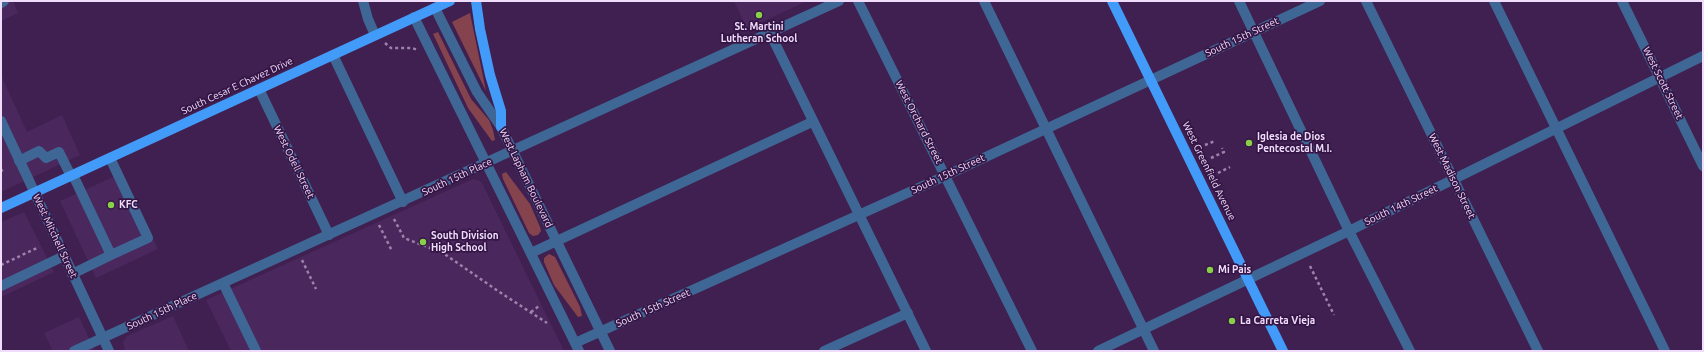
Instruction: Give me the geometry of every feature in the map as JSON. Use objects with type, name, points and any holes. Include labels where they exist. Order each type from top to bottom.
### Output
[{"type":"main road","name":"South Cesar E Chavez Drive","points":[[1,208],[450,1]]},
{"type":"main road","points":[[476,1],[485,54],[501,111],[501,127]]},
{"type":"main road","name":"West Greenfield Avenue","points":[[1112,1],[1283,351]]},
{"type":"street","points":[[363,1],[368,19],[375,35]]},
{"type":"street","name":"South 15th Place","points":[[74,351],[403,202],[839,1]]},
{"type":"street","name":"West Orchard Street","points":[[858,1],[1032,351]]},
{"type":"street","points":[[984,1],[1154,351]]},
{"type":"street","points":[[1239,1],[1349,231],[1410,351]]},
{"type":"street","name":"South 15th Street","points":[[577,347],[600,331],[945,176],[1150,79],[1320,1]]},
{"type":"street","name":"West Madison Street","points":[[1366,1],[1538,351]]},
{"type":"street","points":[[1494,1],[1665,351]]},
{"type":"street","name":"West Scott Street","points":[[1622,1],[1703,166]]},
{"type":"street","name":"West Lapham Boulevard","points":[[435,8],[477,92],[501,127],[610,351]]},
{"type":"street","points":[[414,17],[577,347]]},
{"type":"street","points":[[770,33],[812,122],[926,351]]},
{"type":"street","points":[[333,55],[403,202]]},
{"type":"street","name":"South 14th Street","points":[[1098,351],[1557,130],[1703,56]]},
{"type":"street","name":"West Odell Street","points":[[259,89],[329,235]]},
{"type":"street","name":"West Mitchell Street","points":[[1,121],[109,351]]},
{"type":"street","points":[[531,253],[812,122]]},
{"type":"street","points":[[19,161],[39,152],[46,158],[59,152],[72,175],[111,255]]},
{"type":"street","points":[[72,274],[148,238],[110,158]]},
{"type":"street","points":[[1,286],[64,256]]},
{"type":"street","points":[[223,283],[256,351]]},
{"type":"street","points":[[824,351],[908,313]]},
{"type":"path","points":[[375,35],[391,48],[412,48],[433,55]]},
{"type":"path","points":[[1205,145],[1215,140]]},
{"type":"path","points":[[1211,158],[1224,152],[1222,148]]},
{"type":"path","points":[[1218,173],[1230,167]]},
{"type":"path","points":[[394,218],[404,238],[443,253],[547,323]]},
{"type":"path","points":[[380,225],[392,251]]},
{"type":"path","points":[[1,265],[39,246]]},
{"type":"path","points":[[302,260],[316,289]]},
{"type":"path","points":[[1310,266],[1334,315]]},
{"type":"path","points":[[531,312],[539,306]]},
{"type":"shaded area","points":[[1,1],[13,1],[18,13],[1,21]]},
{"type":"shaded area","name":"St. Martini Lutheran School","points":[[734,1],[807,1],[747,29]]},
{"type":"shaded area","points":[[470,13],[486,91],[452,22]]},
{"type":"shaded area","points":[[438,32],[471,99],[489,120],[495,140],[492,141],[468,108],[433,34]]},
{"type":"shaded area","points":[[1,75],[27,132],[62,115],[80,155],[1,192]]},
{"type":"shaded area","points":[[506,172],[530,204],[540,227],[541,231],[538,235],[533,236],[529,233],[503,179],[502,174]]},
{"type":"shaded area","points":[[122,173],[158,249],[96,278],[60,201]]},
{"type":"shaded area","name":"South Division High School","points":[[473,179],[482,183],[564,351],[231,351],[206,300]]},
{"type":"shaded area","points":[[24,212],[54,272],[1,297],[1,222]]},
{"type":"shaded area","points":[[549,254],[555,257],[580,307],[582,316],[578,317],[554,285],[544,262],[544,258]]},
{"type":"shaded area","points":[[173,316],[189,351],[125,351],[123,342],[127,336]]},
{"type":"shaded area","points":[[79,317],[95,351],[53,351],[44,333]]},
{"type":"place","name":"St. Martini Lutheran School","points":[[759,15]]},
{"type":"place","name":"Iglesia de Dios Pentecostal M.I.","points":[[1249,143]]},
{"type":"place","name":"KFC","points":[[111,205]]},
{"type":"place","name":"South Division High School","points":[[423,242]]},
{"type":"place","name":"Mi Pais","points":[[1210,270]]},
{"type":"place","name":"La Carreta Vieja","points":[[1232,321]]}]
